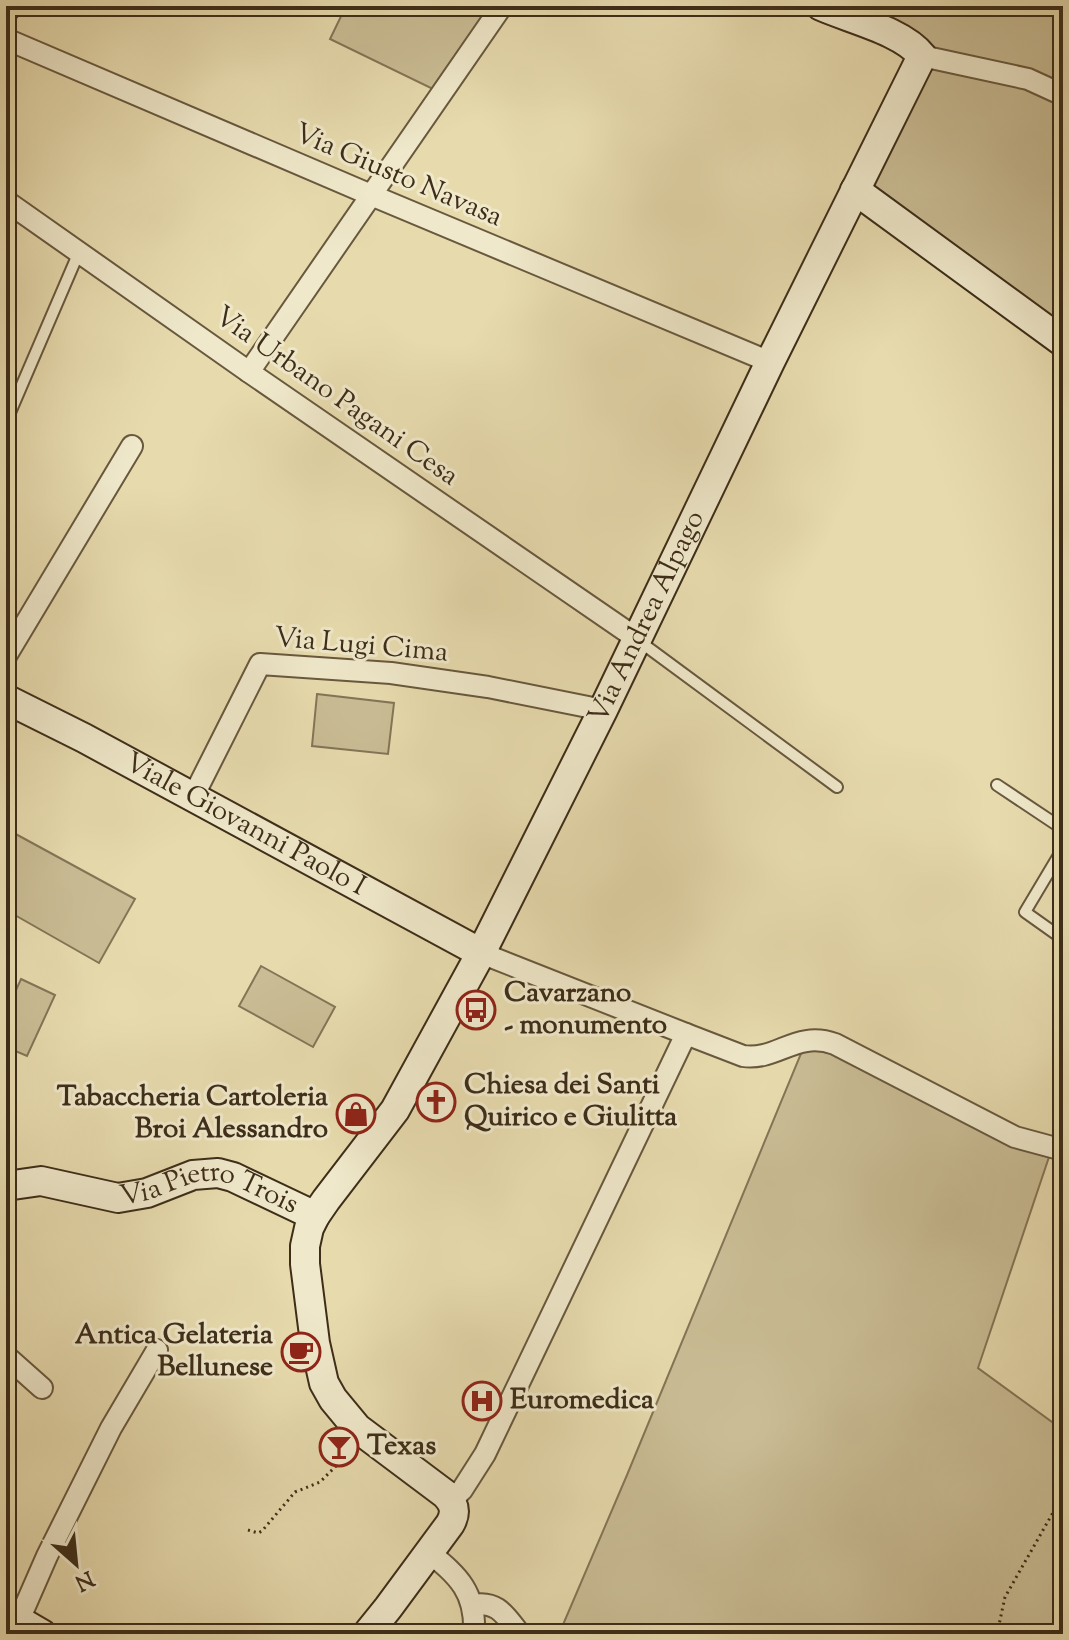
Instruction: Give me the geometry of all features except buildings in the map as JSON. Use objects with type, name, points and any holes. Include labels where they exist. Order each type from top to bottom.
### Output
[{"type":"street","points":[[249,372],[502,6]]},
{"type":"street","points":[[821,6],[900,38],[922,56],[1028,79],[1063,95]]},
{"type":"street","name":"Via Giusto Navasa","points":[[6,39],[770,362]]},
{"type":"street","name":"Via Andrea Alpago","points":[[315,1216],[405,1094],[481,953],[922,56]]},
{"type":"street","points":[[855,190],[1063,342]]},
{"type":"street","name":"Via Urbano Pagani Cesa","points":[[6,201],[636,638]]},
{"type":"street","points":[[6,656],[132,446]]},
{"type":"street","name":"Via Lugi Cima","points":[[193,797],[260,664],[358,670],[488,687],[603,710]]},
{"type":"street","name":"Viale Giovanni Paolo I","points":[[6,699],[481,953]]},
{"type":"street","points":[[481,953],[743,1056],[752,1057],[813,1039],[835,1044],[1015,1137],[1063,1150]]},
{"type":"street","points":[[451,1501],[462,1490],[485,1454],[686,1034]]},
{"type":"street","name":"Via Pietro Trois","points":[[6,1186],[55,1182],[118,1198],[147,1193],[193,1175],[218,1173],[233,1177],[315,1216]]},
{"type":"street","points":[[315,1216],[306,1238],[305,1264],[318,1364],[324,1383],[357,1428],[445,1494],[455,1512],[367,1634]]},
{"type":"street","points":[[22,1622],[47,1556],[111,1428],[157,1350]]},
{"type":"street","points":[[6,1356],[42,1388]]},
{"type":"street","points":[[429,1552],[462,1582],[473,1605],[474,1634]]},
{"type":"street","points":[[473,1605],[489,1604],[497,1608],[520,1634]]},
{"type":"lane","points":[[6,422],[79,252]]},
{"type":"lane","points":[[636,638],[837,787]]},
{"type":"lane","points":[[997,785],[1057,825],[1063,834],[1059,855],[1025,912],[1063,939]]},
{"type":"path","points":[[248,1530],[262,1531],[295,1492],[320,1482],[337,1465]]},
{"type":"path","points":[[997,1634],[1005,1597],[1063,1495]]},
{"type":"shaded area","points":[[346,6],[499,6],[437,91],[330,39]]},
{"type":"shaded area","points":[[833,6],[1063,6],[1063,348],[849,191],[928,47]]},
{"type":"shaded area","points":[[317,694],[394,703],[388,754],[312,746]]},
{"type":"shaded area","points":[[12,832],[135,899],[99,963],[6,910],[6,843]]},
{"type":"shaded area","points":[[261,966],[335,1007],[313,1047],[239,1006]]},
{"type":"shaded area","points":[[21,979],[55,995],[27,1056],[6,1047],[6,1012]]},
{"type":"shaded area","points":[[823,1046],[1051,1151],[978,1368],[1063,1430],[1063,1634],[559,1634],[802,1051]]},
{"type":"place","name":"Cavarzano - monumento","points":[[476,1010]]},
{"type":"place","name":"Chiesa dei Santi Quirico e Giulitta","points":[[436,1102]]},
{"type":"place","name":"Tabaccheria Cartoleria Broi Alessandro","points":[[356,1114]]},
{"type":"place","name":"Antica Gelateria Bellunese","points":[[301,1352]]},
{"type":"place","name":"Euromedica","points":[[482,1401]]},
{"type":"place","name":"Texas","points":[[339,1447]]}]
